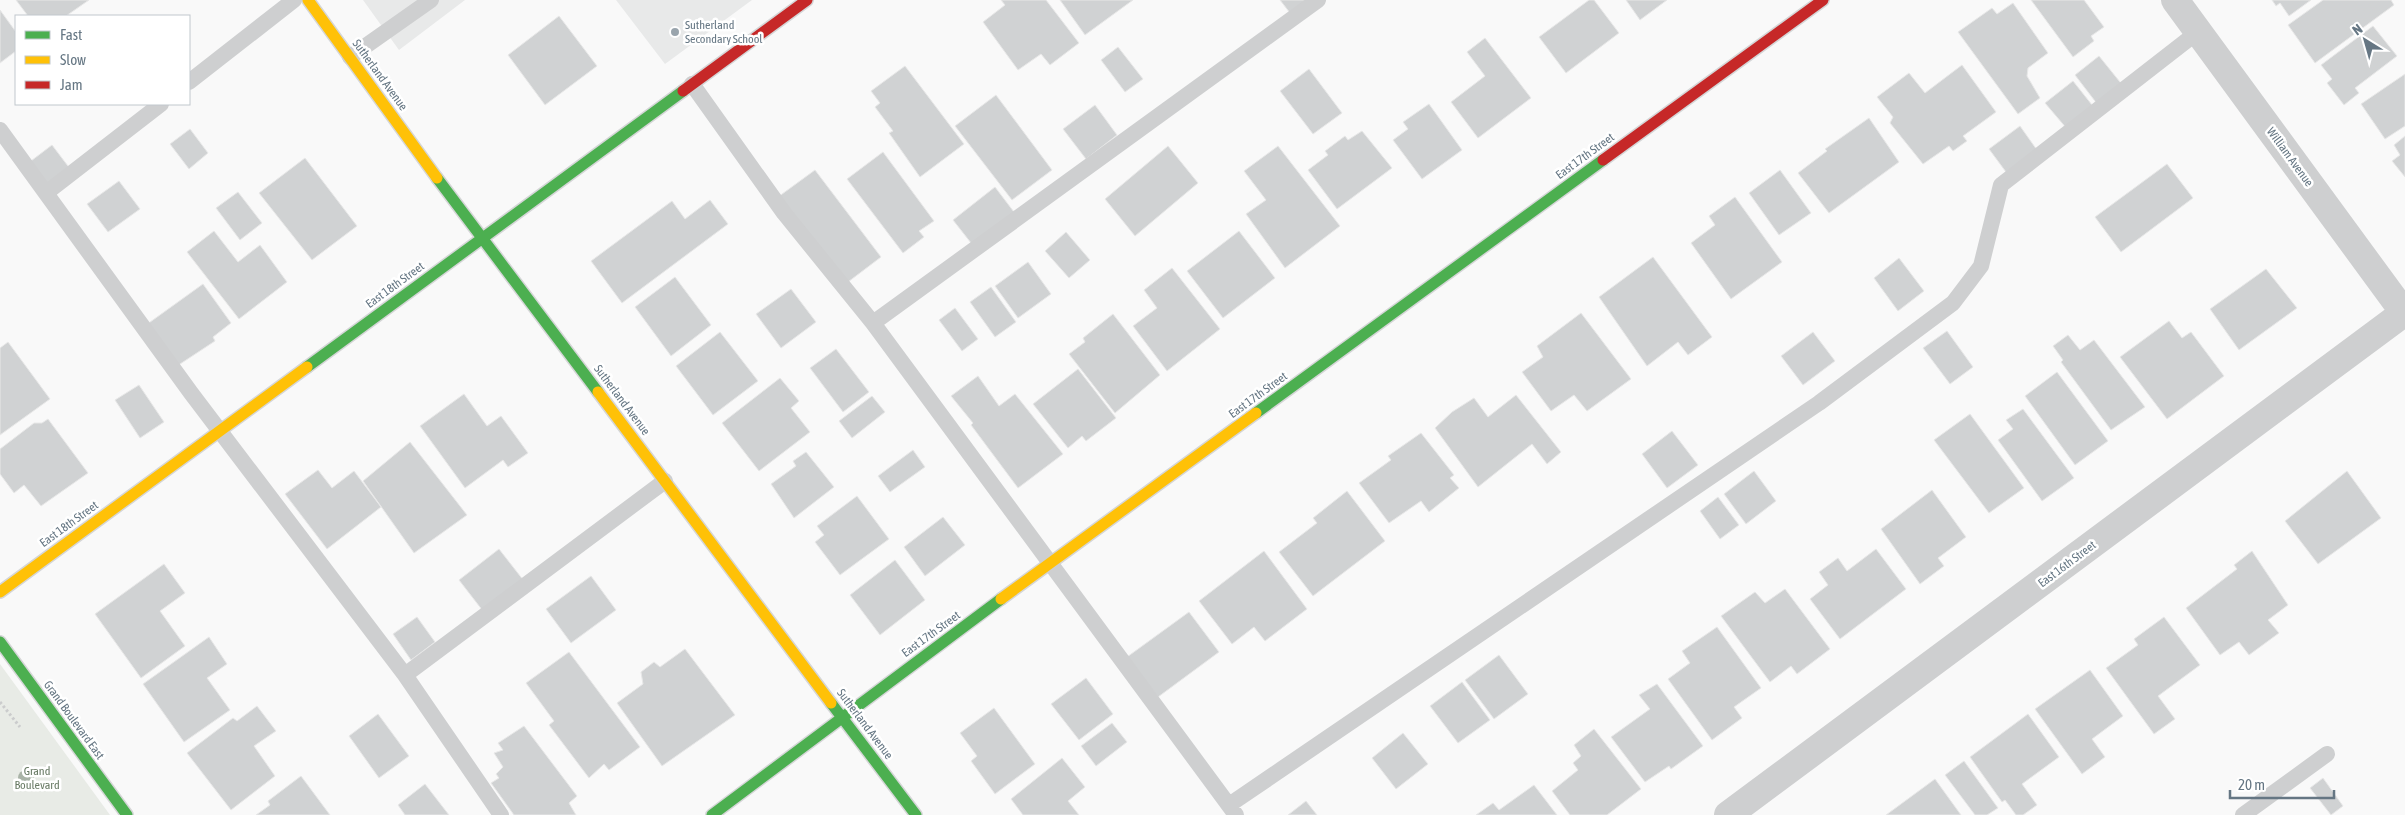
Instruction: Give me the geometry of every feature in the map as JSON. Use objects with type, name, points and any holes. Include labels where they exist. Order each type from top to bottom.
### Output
[{"type":"street","name":"Sutherland Avenue","points":[[308,0],[460,209],[483,237],[916,815]]},
{"type":"street","name":"East 18th Street","points":[[0,592],[807,0]]},
{"type":"street","name":"East 17th Street","points":[[712,815],[1051,562],[1823,0]]},
{"type":"street","name":"William Avenue","points":[[2175,0],[2405,313]]},
{"type":"street","name":"East 16th Street","points":[[1728,815],[2405,313]]},
{"type":"street","name":"Grand Boulevard East","points":[[0,642],[127,815]]},
{"type":"lane","points":[[190,81],[294,0]]},
{"type":"lane","points":[[350,57],[431,0]]},
{"type":"lane","points":[[874,323],[1318,0]]},
{"type":"lane","points":[[692,84],[784,213],[874,323],[1232,810],[1819,402],[1953,304],[1982,266],[2001,185],[2199,31]]},
{"type":"lane","points":[[46,193],[160,105]]},
{"type":"lane","points":[[0,130],[220,431],[405,675],[501,815]]},
{"type":"lane","points":[[405,675],[665,481]]},
{"type":"lane","points":[[2243,815],[2327,754]]},
{"type":"shaded area","points":[[363,0],[465,0],[399,50]]},
{"type":"shaded area","name":"Sutherland Secondary School","points":[[616,0],[752,0],[665,64]]},
{"type":"green space","name":"Grand Boulevard","points":[[0,664],[110,815],[0,815]]},
{"type":"building","points":[[16,0],[89,0],[67,15],[27,15]]},
{"type":"building","points":[[1001,0],[1046,0],[1079,43],[1050,65],[1041,54],[1018,70],[983,22],[1005,5]]},
{"type":"building","points":[[1060,0],[1133,0],[1085,35]]},
{"type":"building","points":[[1280,0],[1306,0],[1290,13]]},
{"type":"building","points":[[1589,0],[1594,0],[1619,33],[1566,73],[1539,37]]},
{"type":"building","points":[[1626,0],[1667,0],[1640,20]]},
{"type":"building","points":[[2031,0],[2084,0],[2104,27],[2091,36],[2094,41],[2073,57]]},
{"type":"building","points":[[2272,0],[2311,0],[2289,16],[2280,3],[2276,6]]},
{"type":"building","points":[[2323,0],[2391,0],[2394,5],[2315,63],[2288,25]]},
{"type":"building","points":[[2013,3],[2048,53],[2028,68],[2027,76],[2040,98],[2018,114],[1958,32],[1992,8],[1997,14]]},
{"type":"building","points":[[0,10],[15,31],[15,52],[0,63]]},
{"type":"building","points":[[559,16],[597,66],[545,105],[508,55]]},
{"type":"building","points":[[2373,26],[2397,56],[2355,88],[2359,93],[2344,105],[2327,83],[2332,79],[2321,65]]},
{"type":"building","points":[[1485,38],[1531,98],[1478,138],[1451,102],[1485,76],[1467,52]]},
{"type":"building","points":[[1118,47],[1143,79],[1125,92],[1101,60]]},
{"type":"building","points":[[2099,56],[2124,87],[2098,105],[2075,75]]},
{"type":"building","points":[[1962,65],[1996,112],[1963,136],[1967,141],[1953,151],[1949,146],[1923,164],[1890,123],[1893,117],[1877,97],[1909,73],[1925,93]]},
{"type":"building","points":[[905,66],[964,144],[920,177],[889,133],[893,131],[875,107],[880,103],[871,91]]},
{"type":"building","points":[[1309,69],[1342,113],[1313,134],[1280,91]]},
{"type":"building","points":[[2405,74],[2405,126],[2385,139],[2361,104]]},
{"type":"building","points":[[2073,81],[2096,110],[2068,130],[2045,103]]},
{"type":"building","points":[[996,95],[1052,170],[1012,200],[955,126]]},
{"type":"building","points":[[1429,104],[1462,150],[1422,179],[1393,140],[1408,129],[1403,122]]},
{"type":"building","points":[[1095,105],[1117,135],[1086,159],[1063,129]]},
{"type":"building","points":[[1869,118],[1899,162],[1829,213],[1798,173],[1827,151],[1825,149]]},
{"type":"building","points":[[2020,126],[2037,150],[2006,172],[1989,149]]},
{"type":"building","points":[[190,129],[208,153],[189,169],[170,144]]},
{"type":"building","points":[[1362,131],[1392,168],[1337,209],[1308,170],[1328,155],[1325,151],[1345,136],[1348,140]]},
{"type":"building","points":[[2405,136],[2405,177],[2392,161],[2400,155],[2394,145]]},
{"type":"building","points":[[52,145],[71,170],[46,189],[27,164]]},
{"type":"building","points":[[1168,146],[1198,183],[1135,236],[1105,199]]},
{"type":"building","points":[[1278,146],[1340,226],[1285,268],[1246,214],[1266,200],[1244,171]]},
{"type":"building","points":[[883,152],[934,221],[919,231],[924,237],[903,253],[847,179]]},
{"type":"building","points":[[305,158],[357,226],[312,260],[259,193]]},
{"type":"building","points":[[2167,164],[2193,198],[2121,252],[2095,217]]},
{"type":"building","points":[[815,170],[881,257],[844,285],[778,197]]},
{"type":"building","points":[[1780,170],[1811,213],[1779,235],[1749,193]]},
{"type":"building","points":[[119,181],[140,209],[108,232],[87,204]]},
{"type":"building","points":[[995,187],[1017,216],[975,248],[953,220]]},
{"type":"building","points":[[238,192],[262,223],[240,240],[216,208]]},
{"type":"building","points":[[1735,197],[1782,262],[1731,299],[1691,243],[1715,225],[1709,216]]},
{"type":"building","points":[[710,200],[728,224],[622,303],[591,261],[672,201],[685,219]]},
{"type":"building","points":[[214,231],[238,262],[260,245],[287,282],[239,319],[187,252]]},
{"type":"building","points":[[1239,231],[1275,278],[1223,318],[1187,271]]},
{"type":"building","points":[[1066,232],[1090,260],[1069,278],[1045,251]]},
{"type":"building","points":[[1653,257],[1712,337],[1688,355],[1678,342],[1647,366],[1599,297]]},
{"type":"building","points":[[1899,258],[1924,291],[1898,311],[1874,278]]},
{"type":"building","points":[[1028,262],[1051,294],[1018,318],[995,286]]},
{"type":"building","points":[[1172,268],[1220,329],[1167,371],[1133,326],[1157,308],[1144,290]]},
{"type":"building","points":[[2266,269],[2297,308],[2239,350],[2210,309]]},
{"type":"building","points":[[675,277],[711,325],[671,356],[635,307]]},
{"type":"building","points":[[203,284],[231,323],[213,337],[215,341],[177,366],[146,325]]},
{"type":"building","points":[[991,287],[1016,322],[995,337],[970,302]]},
{"type":"building","points":[[791,289],[816,322],[781,348],[756,314]]},
{"type":"building","points":[[955,308],[978,339],[962,351],[939,320]]},
{"type":"building","points":[[1581,313],[1631,379],[1587,411],[1574,395],[1551,411],[1522,372],[1543,357],[1537,346]]},
{"type":"building","points":[[1113,314],[1160,375],[1115,413],[1069,354],[1085,342],[1083,338]]},
{"type":"building","points":[[2169,321],[2182,338],[2191,332],[2224,376],[2167,419],[2120,357]]},
{"type":"building","points":[[1947,331],[1973,367],[1950,384],[1923,348]]},
{"type":"building","points":[[720,332],[758,381],[713,415],[676,366]]},
{"type":"building","points":[[1813,332],[1835,361],[1803,385],[1781,356]]},
{"type":"building","points":[[2068,335],[2080,350],[2094,340],[2145,407],[2111,430],[2061,362],[2063,360],[2053,346]]},
{"type":"building","points":[[8,342],[50,399],[0,435],[0,348]]},
{"type":"building","points":[[836,349],[869,392],[843,412],[810,368]]},
{"type":"building","points":[[1078,369],[1116,418],[1086,441],[1082,436],[1068,448],[1033,404]]},
{"type":"building","points":[[2057,372],[2108,441],[2075,465],[2025,396]]},
{"type":"building","points":[[978,376],[999,406],[1015,394],[1063,454],[1018,488],[971,425],[973,423],[951,396]]},
{"type":"building","points":[[780,378],[799,401],[791,408],[810,432],[759,471],[722,423]]},
{"type":"building","points":[[139,385],[164,422],[140,438],[115,400]]},
{"type":"building","points":[[464,394],[487,426],[501,416],[528,453],[508,467],[503,460],[465,488],[420,426]]},
{"type":"building","points":[[1516,395],[1561,452],[1547,464],[1532,444],[1478,487],[1435,428],[1452,412],[1474,398],[1488,417]]},
{"type":"building","points":[[872,396],[885,412],[852,438],[839,421]]},
{"type":"building","points":[[2023,409],[2074,478],[2042,501],[1998,440],[2013,429],[2006,420]]},
{"type":"building","points":[[1970,414],[2024,488],[1989,513],[1934,440]]},
{"type":"building","points":[[48,419],[88,473],[41,506],[24,485],[14,493],[0,474],[0,449],[34,423],[42,423]]},
{"type":"building","points":[[1672,431],[1698,465],[1667,488],[1642,454]]},
{"type":"building","points":[[1421,433],[1454,475],[1450,478],[1459,488],[1429,512],[1421,501],[1389,523],[1359,483],[1391,460],[1388,456]]},
{"type":"building","points":[[410,442],[467,515],[414,553],[363,481]]},
{"type":"building","points":[[913,450],[925,467],[890,492],[878,476]]},
{"type":"building","points":[[806,452],[834,487],[794,518],[771,484],[796,466],[793,461]]},
{"type":"building","points":[[318,470],[332,488],[354,471],[381,507],[327,549],[285,494]]},
{"type":"building","points":[[1754,471],[1776,501],[1746,524],[1724,494]]},
{"type":"building","points":[[2347,471],[2381,518],[2318,564],[2285,521]]},
{"type":"building","points":[[1932,490],[1966,537],[1938,558],[1944,566],[1920,584],[1881,529]]},
{"type":"building","points":[[1347,491],[1385,541],[1313,596],[1279,552],[1317,523],[1313,518]]},
{"type":"building","points":[[857,496],[889,539],[840,575],[815,542],[824,535],[817,526]]},
{"type":"building","points":[[1718,497],[1739,525],[1720,539],[1700,511]]},
{"type":"building","points":[[943,517],[965,545],[925,576],[904,547]]},
{"type":"building","points":[[499,549],[524,581],[483,611],[459,580]]},
{"type":"building","points":[[1876,549],[1906,589],[1840,639],[1810,599],[1828,585],[1819,572],[1838,558],[1847,571]]},
{"type":"building","points":[[1264,551],[1307,609],[1265,641],[1254,627],[1232,644],[1199,601]]},
{"type":"building","points":[[2252,551],[2288,605],[2268,620],[2279,633],[2249,655],[2239,642],[2220,655],[2186,608],[2237,569],[2234,565]]},
{"type":"building","points":[[895,560],[925,600],[880,635],[850,595]]},
{"type":"building","points":[[164,564],[185,593],[160,611],[185,646],[141,678],[95,614]]},
{"type":"building","points":[[591,576],[616,610],[571,643],[546,609]]},
{"type":"building","points":[[1785,589],[1830,649],[1797,674],[1791,666],[1770,682],[1721,616],[1755,592],[1765,603]]},
{"type":"building","points":[[1189,612],[1219,652],[1158,697],[1127,657]]},
{"type":"building","points":[[417,617],[435,642],[411,660],[393,634]]},
{"type":"building","points":[[2164,617],[2200,665],[2158,696],[2175,719],[2154,734],[2106,668],[2138,645],[2134,639]]},
{"type":"building","points":[[1717,627],[1761,688],[1734,707],[1742,718],[1712,740],[1668,679],[1690,663],[1682,651]]},
{"type":"building","points":[[209,637],[227,664],[207,678],[230,710],[184,742],[143,684]]},
{"type":"building","points":[[685,649],[735,715],[662,766],[617,703],[643,684],[641,672],[654,662],[660,667]]},
{"type":"building","points":[[569,652],[640,747],[609,770],[604,764],[589,778],[549,725],[554,721],[526,683]]},
{"type":"building","points":[[1499,655],[1528,694],[1494,719],[1465,680]]},
{"type":"building","points":[[2090,670],[2123,716],[2092,739],[2105,757],[2082,774],[2035,709]]},
{"type":"building","points":[[1086,678],[1113,714],[1079,740],[1051,704]]},
{"type":"building","points":[[1462,682],[1490,720],[1458,743],[1430,706]]},
{"type":"building","points":[[1657,684],[1703,746],[1671,769],[1669,766],[1645,782],[1611,737],[1650,709],[1639,695]]},
{"type":"building","points":[[257,706],[276,731],[254,746],[275,776],[231,810],[187,753],[233,718],[237,721]]},
{"type":"building","points":[[994,708],[1035,764],[995,794],[971,761],[977,756],[960,733]]},
{"type":"building","points":[[378,714],[409,756],[379,778],[349,736]]},
{"type":"building","points":[[2028,714],[2059,757],[2022,784],[2037,805],[2023,815],[2016,815],[2005,800],[2002,802],[1970,757]]},
{"type":"building","points":[[1112,723],[1127,742],[1096,766],[1081,746]]},
{"type":"building","points":[[524,726],[577,796],[569,803],[576,815],[514,815],[491,783],[499,778],[496,774],[503,767],[494,753],[503,750],[498,743]]},
{"type":"building","points":[[1594,729],[1641,789],[1607,815],[1570,815],[1552,791],[1578,770],[1573,763],[1581,756],[1574,745]]},
{"type":"building","points":[[1403,733],[1428,764],[1396,789],[1372,758]]},
{"type":"building","points":[[1062,758],[1085,787],[1068,801],[1079,815],[1023,815],[1011,799]]},
{"type":"building","points":[[1964,761],[1998,808],[1987,815],[1975,815],[1945,775]]},
{"type":"building","points":[[301,776],[330,815],[256,815],[270,805],[268,801]]},
{"type":"building","points":[[2323,778],[2343,806],[2331,815],[2310,788]]},
{"type":"building","points":[[1935,779],[1961,815],[1886,815]]},
{"type":"building","points":[[425,784],[449,815],[405,815],[398,805]]},
{"type":"building","points":[[1534,785],[1557,815],[1476,815],[1493,803],[1499,810]]},
{"type":"building","points":[[1306,801],[1317,815],[1288,815]]},
{"type":"traffic: fast","points":[[307,367],[683,91]]},
{"type":"traffic: fast","points":[[1256,413],[1603,160]]},
{"type":"traffic: fast","points":[[437,178],[598,392]]},
{"type":"traffic: fast","points":[[712,815],[1001,599]]},
{"type":"traffic: fast","points":[[0,642],[127,815]]},
{"type":"traffic: fast","points":[[831,703],[916,815]]},
{"type":"traffic: slow","points":[[308,0],[437,178]]},
{"type":"traffic: slow","points":[[0,592],[307,367]]},
{"type":"traffic: slow","points":[[598,392],[831,703]]},
{"type":"traffic: slow","points":[[1001,599],[1256,413]]},
{"type":"traffic: jam","points":[[683,91],[807,0]]},
{"type":"traffic: jam","points":[[1603,160],[1823,0]]},
{"type":"place","name":"Sutherland Secondary School","points":[[675,32]]}]
